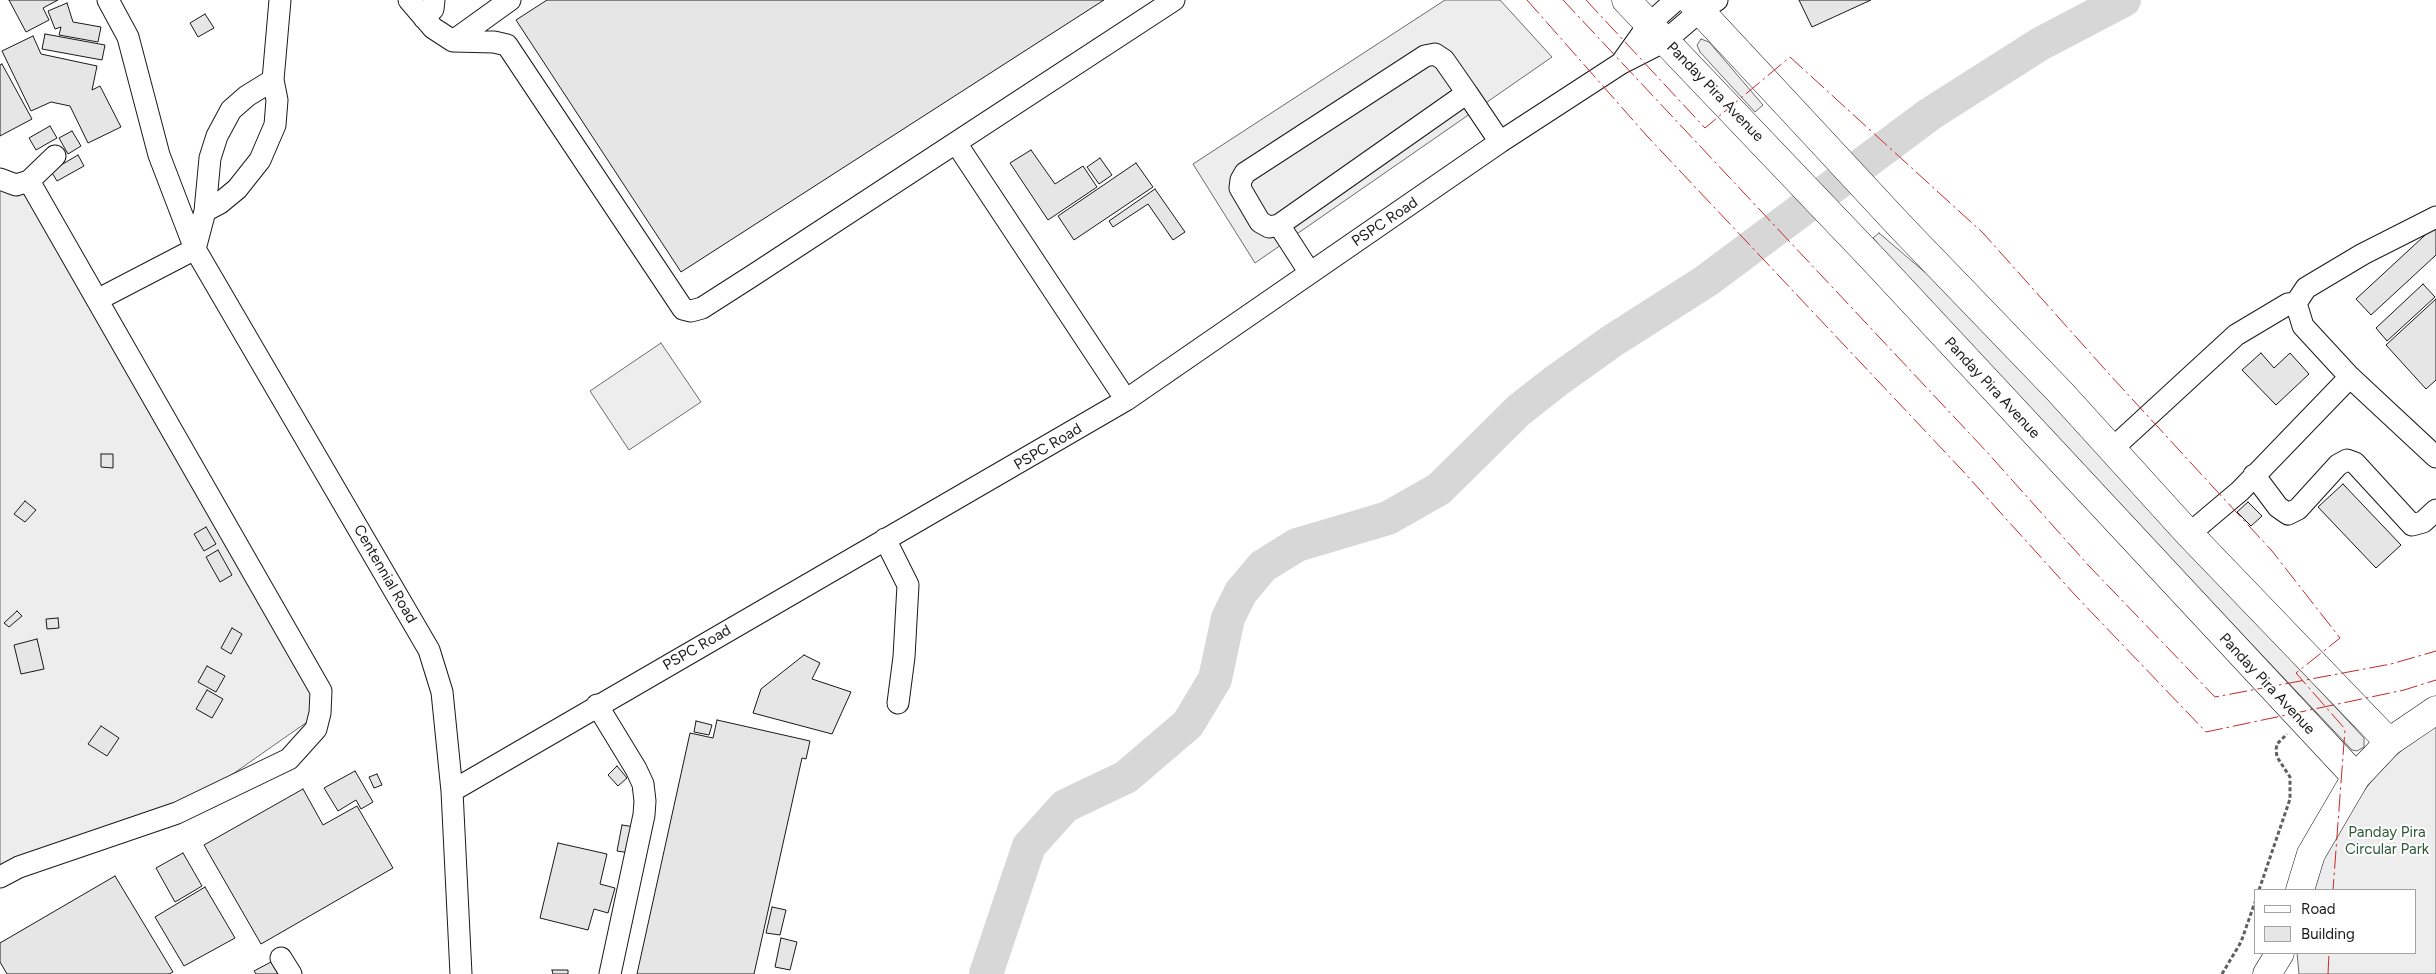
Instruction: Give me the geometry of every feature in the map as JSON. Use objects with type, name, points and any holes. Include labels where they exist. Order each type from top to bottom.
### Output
[{"type":"main road","name":"Panday Pira Avenue","points":[[1626,0],[1874,260],[2301,721],[2356,777]]},
{"type":"main road","points":[[1696,3],[1774,91],[1901,227],[2389,742]]},
{"type":"main road","points":[[2300,889],[2312,854],[2356,777],[2389,742],[2436,710]]},
{"type":"main road","points":[[2267,974],[2279,954]]},
{"type":"main road","points":[[2290,954],[2291,974]]},
{"type":"street","name":"Centennial Road","points":[[108,0],[128,37],[159,155],[196,249],[429,650],[442,692],[452,791],[461,974]]},
{"type":"street","points":[[205,211],[220,203],[237,188],[260,160],[275,125],[277,100],[273,80],[280,0]]},
{"type":"street","points":[[409,0],[429,9],[433,28],[453,41],[507,45],[683,308],[691,311],[702,308],[752,276],[1174,0]]},
{"type":"street","points":[[453,41],[510,0]]},
{"type":"street","name":"PSPC Road","points":[[452,791],[597,705],[1126,400],[1500,142],[1620,64],[1657,32],[1696,3]]},
{"type":"street","points":[[1467,93],[1279,225],[1269,227],[1260,222],[1240,188],[1241,180],[1245,174],[1425,56],[1435,54],[1444,60],[1467,93],[1500,142]]},
{"type":"street","points":[[97,300],[196,249],[205,211],[208,172],[217,136],[231,110],[247,96],[273,80]]},
{"type":"street","points":[[956,143],[1126,400]]},
{"type":"street","points":[[0,179],[16,185],[29,181],[55,156]]},
{"type":"street","points":[[0,877],[19,867],[177,813],[289,759],[316,728],[320,713],[320,691],[29,181]]},
{"type":"street","points":[[2112,449],[2236,335],[2288,304],[2296,303],[2306,288],[2363,254],[2436,217]]},
{"type":"street","points":[[1279,225],[1310,273]]},
{"type":"street","points":[[2296,303],[2303,326],[2350,377],[2436,457]]},
{"type":"street","points":[[2190,534],[2240,491],[2350,377]]},
{"type":"street","points":[[2254,475],[2278,507],[2288,514],[2298,508],[2338,465],[2347,460],[2355,463],[2412,525],[2423,522],[2436,510]]},
{"type":"street","points":[[885,539],[908,585],[904,657],[898,702]]},
{"type":"street","points":[[597,705],[636,769],[642,784],[645,801],[644,815],[610,974]]},
{"type":"path","points":[[2259,889],[2290,799],[2290,777],[2277,757],[2277,744],[2301,721]]},
{"type":"path","points":[[2222,974],[2241,942],[2254,905]]},
{"type":"shaded area","points":[[1445,0],[1500,0],[1552,57],[1255,263],[1193,164]]},
{"type":"shaded area","points":[[1701,39],[1709,42],[1763,105],[1755,112],[1700,52],[1697,45]]},
{"type":"shaded area","points":[[29,181],[272,607],[320,713],[177,813],[0,881],[0,187]]},
{"type":"shaded area","points":[[1879,233],[1955,298],[2364,738],[2364,747],[2357,751],[2352,750],[1941,316],[1873,238]]},
{"type":"shaded area","points":[[661,343],[701,402],[629,450],[590,391]]},
{"type":"shaded area","name":"Panday Pira Circular Park","points":[[2436,724],[2436,974],[2299,974],[2297,954],[2416,954],[2416,889],[2311,889],[2332,834],[2381,768],[2429,727]]},
{"type":"building","points":[[9,0],[58,0],[43,8],[49,20],[26,32]]},
{"type":"building","points":[[547,0],[1104,0],[681,272],[516,20]]},
{"type":"building","points":[[1799,0],[1871,0],[1812,27]]},
{"type":"building","points":[[67,3],[73,22],[101,27],[98,42],[59,35],[61,27],[55,29],[48,11]]},
{"type":"building","points":[[205,14],[214,28],[198,37],[190,23]]},
{"type":"building","points":[[45,34],[105,45],[102,60],[42,49]]},
{"type":"building","points":[[33,36],[41,54],[97,66],[92,90],[100,86],[121,127],[88,143],[70,106],[51,102],[31,111],[2,51]]},
{"type":"building","points":[[2,64],[32,119],[0,136],[0,65]]},
{"type":"building","points":[[50,126],[57,138],[36,150],[29,138]]},
{"type":"building","points":[[72,131],[81,146],[68,154],[59,138]]},
{"type":"building","points":[[1031,150],[1055,184],[1083,166],[1097,187],[1048,220],[1010,163]]},
{"type":"building","points":[[78,155],[84,166],[57,181],[51,171]]},
{"type":"building","points":[[1100,158],[1112,175],[1099,184],[1087,167]]},
{"type":"building","points":[[1136,163],[1153,187],[1074,240],[1058,216]]},
{"type":"building","points":[[1155,189],[1185,232],[1173,240],[1148,204],[1113,227],[1109,221]]},
{"type":"building","points":[[2436,225],[2436,255],[2371,315],[2356,299]]},
{"type":"building","points":[[2423,284],[2435,297],[2387,341],[2376,328]]},
{"type":"building","points":[[2436,299],[2436,380],[2426,389],[2386,345]]},
{"type":"building","points":[[2261,353],[2274,368],[2290,353],[2309,374],[2276,405],[2242,370]]},
{"type":"building","points":[[101,454],[113,454],[113,468],[101,467]]},
{"type":"building","points":[[2343,484],[2401,545],[2376,568],[2318,507]]},
{"type":"building","points":[[25,501],[36,510],[25,522],[14,514]]},
{"type":"building","points":[[2248,502],[2262,516],[2251,526],[2237,512]]},
{"type":"building","points":[[206,527],[216,544],[204,551],[194,534]]},
{"type":"building","points":[[218,550],[232,575],[220,582],[206,557]]},
{"type":"building","points":[[17,611],[22,616],[9,627],[4,623]]},
{"type":"building","points":[[58,618],[59,628],[47,629],[46,619]]},
{"type":"building","points":[[232,628],[242,634],[231,654],[221,648]]},
{"type":"building","points":[[37,639],[44,669],[21,674],[14,645]]},
{"type":"building","points":[[804,655],[820,663],[812,679],[851,692],[832,734],[753,713],[761,689]]},
{"type":"building","points":[[207,666],[225,676],[216,692],[198,682]]},
{"type":"building","points":[[207,690],[223,699],[212,718],[196,709]]},
{"type":"building","points":[[717,720],[810,741],[806,759],[802,758],[754,974],[637,974],[690,733],[713,738]]},
{"type":"building","points":[[696,721],[712,725],[709,735],[694,732]]},
{"type":"building","points":[[101,726],[119,738],[107,756],[88,744]]},
{"type":"building","points":[[617,766],[627,778],[618,786],[608,775]]},
{"type":"building","points":[[355,771],[373,802],[361,809],[356,800],[338,811],[324,788]]},
{"type":"building","points":[[377,774],[382,785],[374,788],[369,777]]},
{"type":"building","points":[[303,789],[323,825],[357,806],[393,868],[261,944],[204,845]]},
{"type":"building","points":[[622,825],[635,827],[630,853],[617,851]]},
{"type":"building","points":[[558,843],[607,854],[600,884],[615,888],[608,913],[594,909],[588,930],[540,918]]},
{"type":"building","points":[[183,853],[202,886],[175,902],[156,868]]},
{"type":"building","points":[[115,876],[173,972],[169,974],[7,974],[0,962],[0,943]]},
{"type":"building","points":[[205,887],[235,938],[184,966],[155,917]]},
{"type":"building","points":[[772,907],[786,910],[780,935],[766,933]]},
{"type":"building","points":[[781,938],[797,942],[790,970],[775,967]]},
{"type":"building","points":[[271,962],[278,974],[256,974],[254,971]]},
{"type":"building","points":[[552,970],[568,970],[568,974],[553,974]]},
{"type":"waterway","points":[[986,974],[1029,846],[1065,806],[1126,777],[1188,724],[1215,679],[1228,618],[1241,592],[1263,566],[1297,545],[1388,518],[1439,489],[1519,410],[1612,341],[1706,281],[1930,114],[2040,44],[2124,0]]},
{"type":"power","points":[[1527,0],[1647,136],[1961,469],[2075,595],[2206,732],[2404,690],[2436,680]]},
{"type":"power","points":[[1563,0],[1986,451],[2089,566],[2215,697],[2391,664],[2436,651]]},
{"type":"power","points":[[1586,0],[1705,128],[1790,57],[1983,233],[2110,375],[2272,551],[2340,638],[2296,673],[2345,729],[2333,889]]},
{"type":"power","points":[[2328,974],[2329,954]]}]
